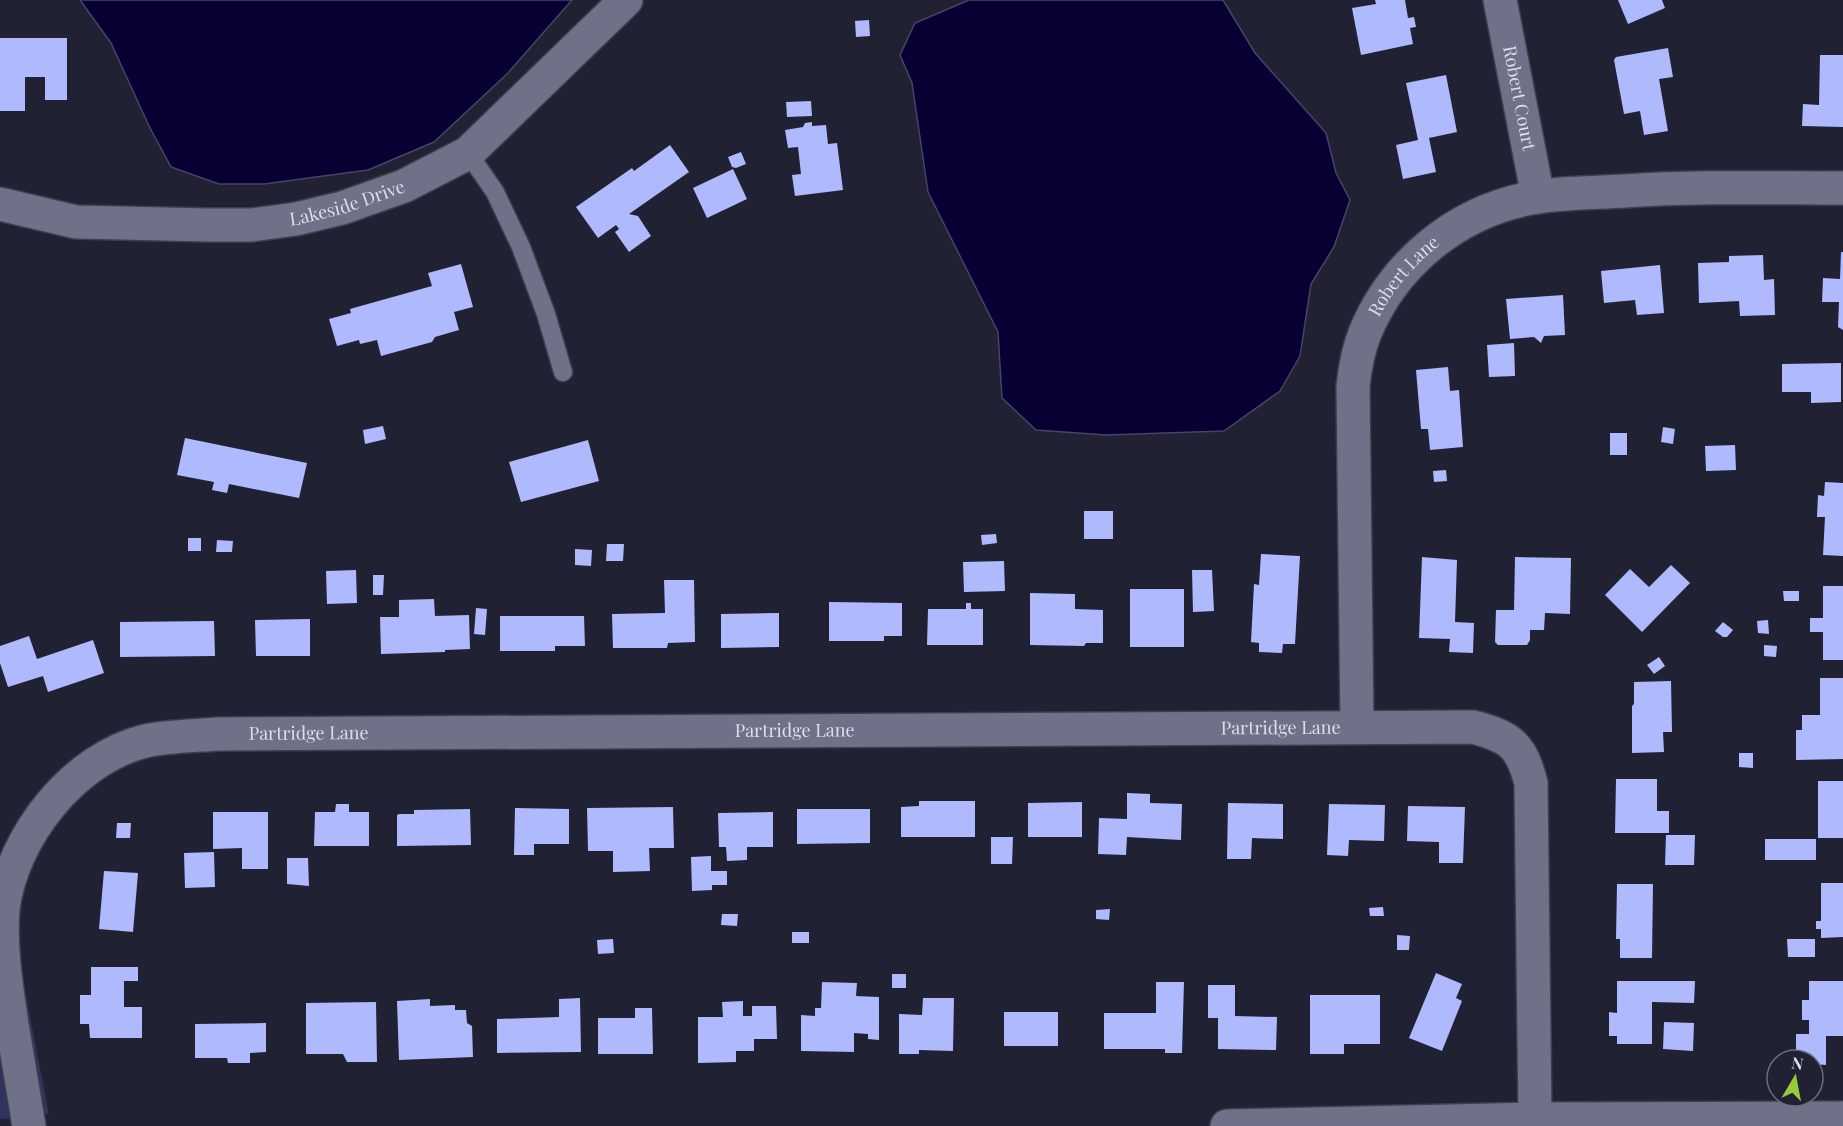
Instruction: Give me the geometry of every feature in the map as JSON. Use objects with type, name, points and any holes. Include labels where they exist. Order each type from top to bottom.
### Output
[{"type":"street","name":"Lakeside Drive","points":[[0,204],[76,222],[252,225],[296,219],[342,208],[404,186],[468,153],[626,0]]},
{"type":"street","name":"Robert Court","points":[[1500,0],[1538,197]]},
{"type":"street","name":"Robert Lane","points":[[1357,728],[1353,386],[1357,358],[1364,334],[1376,309],[1415,257],[1444,234],[1479,214],[1510,203],[1538,197],[1693,187],[1843,188]]},
{"type":"street","name":"Partridge Lane","points":[[29,1126],[4,969],[3,911],[8,884],[30,832],[65,789],[92,767],[125,748],[145,741],[218,734],[1473,727],[1501,736],[1513,744],[1522,756],[1531,783],[1535,1119]]},
{"type":"street","points":[[1227,1126],[1535,1119],[1843,1118]]},
{"type":"lane","points":[[468,153],[495,192],[521,248],[546,314],[563,372]]},
{"type":"shaded area","points":[[80,0],[572,0],[508,73],[434,142],[368,170],[264,184],[219,184],[171,167],[149,126],[111,43]]},
{"type":"shaded area","points":[[969,0],[1223,0],[1255,53],[1326,133],[1336,173],[1350,200],[1334,247],[1311,284],[1300,356],[1280,391],[1224,431],[1106,435],[1036,430],[1002,398],[998,332],[928,192],[912,83],[900,55],[915,23]]},
{"type":"shaded area","points":[[25,991],[49,1114],[0,1119],[0,993]]},
{"type":"building","points":[[1375,0],[1405,0],[1408,18],[1414,17],[1416,27],[1410,28],[1413,44],[1361,55],[1352,8],[1376,4]]},
{"type":"building","points":[[1618,0],[1662,0],[1665,8],[1628,24]]},
{"type":"building","points":[[869,20],[870,36],[856,37],[855,21]]},
{"type":"building","points":[[0,38],[67,38],[67,100],[45,100],[45,77],[25,77],[25,111],[0,111]]},
{"type":"building","points":[[1668,48],[1673,77],[1659,79],[1668,131],[1644,135],[1640,111],[1624,114],[1614,60],[1616,57]]},
{"type":"building","points":[[1820,55],[1843,55],[1843,127],[1802,126],[1803,104],[1819,105]]},
{"type":"building","points":[[1446,75],[1457,132],[1429,138],[1436,172],[1403,179],[1396,145],[1418,140],[1406,83]]},
{"type":"building","points":[[811,101],[812,116],[787,117],[786,102]]},
{"type":"building","points":[[812,122],[812,126],[826,125],[828,144],[837,143],[843,190],[795,196],[792,175],[801,174],[798,147],[788,148],[785,130],[803,127],[805,123]]},
{"type":"building","points":[[670,145],[689,172],[629,214],[638,216],[651,236],[629,252],[615,232],[619,229],[616,225],[598,238],[576,207],[632,168],[634,171]]},
{"type":"building","points":[[741,152],[746,164],[736,168],[732,167],[728,157]]},
{"type":"building","points":[[733,169],[747,199],[707,218],[693,188]]},
{"type":"building","points":[[1841,252],[1843,252],[1843,330],[1838,327],[1839,302],[1822,302],[1823,278],[1840,279]]},
{"type":"building","points":[[1763,255],[1764,280],[1774,279],[1775,315],[1740,316],[1739,301],[1699,303],[1698,263],[1729,262],[1729,256]]},
{"type":"building","points":[[461,264],[473,307],[454,312],[459,330],[435,337],[432,342],[381,356],[377,340],[360,344],[359,340],[337,346],[329,319],[351,313],[350,309],[432,286],[428,273]]},
{"type":"building","points":[[1660,265],[1664,313],[1637,315],[1635,300],[1604,303],[1601,271]]},
{"type":"building","points":[[1563,295],[1565,335],[1544,336],[1541,343],[1534,337],[1510,339],[1506,299]]},
{"type":"building","points":[[1514,343],[1515,376],[1489,377],[1487,345]]},
{"type":"building","points":[[1841,363],[1841,402],[1811,403],[1811,392],[1782,392],[1782,364]]},
{"type":"building","points":[[1448,367],[1450,391],[1459,390],[1463,447],[1430,450],[1428,429],[1421,429],[1416,370]]},
{"type":"building","points":[[383,426],[386,439],[365,444],[363,430]]},
{"type":"building","points":[[1663,427],[1675,429],[1673,444],[1661,442]]},
{"type":"building","points":[[1610,433],[1627,433],[1627,455],[1610,455]]},
{"type":"building","points":[[185,438],[307,463],[299,498],[229,484],[227,493],[212,490],[214,482],[177,475]]},
{"type":"building","points":[[588,440],[599,481],[521,502],[509,462]]},
{"type":"building","points":[[1735,445],[1736,470],[1706,471],[1705,446]]},
{"type":"building","points":[[1446,470],[1447,481],[1434,482],[1433,471]]},
{"type":"building","points":[[1825,482],[1843,483],[1843,556],[1823,555],[1825,517],[1817,517],[1818,495],[1824,496]]},
{"type":"building","points":[[1084,511],[1113,511],[1113,539],[1084,539]]},
{"type":"building","points":[[996,534],[997,543],[982,545],[981,535]]},
{"type":"building","points":[[188,538],[201,538],[201,551],[188,551]]},
{"type":"building","points":[[217,540],[233,541],[232,552],[216,552]]},
{"type":"building","points":[[607,544],[624,544],[623,561],[606,561]]},
{"type":"building","points":[[575,549],[592,550],[591,566],[575,565]]},
{"type":"building","points":[[1261,554],[1300,556],[1295,644],[1283,644],[1282,653],[1259,652],[1259,643],[1251,642],[1254,584],[1259,585]]},
{"type":"building","points":[[1422,557],[1457,560],[1455,622],[1474,623],[1473,653],[1449,652],[1450,639],[1419,638]]},
{"type":"building","points":[[1515,557],[1571,558],[1570,614],[1545,613],[1544,630],[1530,630],[1530,640],[1527,645],[1498,645],[1495,642],[1496,610],[1514,610]]},
{"type":"building","points":[[1004,561],[1005,591],[964,592],[963,562]]},
{"type":"building","points":[[1671,565],[1690,583],[1642,632],[1605,595],[1630,569],[1649,587]]},
{"type":"building","points":[[356,570],[357,603],[327,604],[326,571]]},
{"type":"building","points":[[1192,570],[1212,570],[1214,611],[1193,612]]},
{"type":"building","points":[[373,575],[384,575],[383,595],[373,595]]},
{"type":"building","points":[[664,580],[694,580],[695,642],[668,643],[667,648],[613,648],[612,614],[665,613]]},
{"type":"building","points":[[1823,586],[1843,586],[1843,660],[1823,660],[1823,632],[1810,632],[1810,618],[1823,618]]},
{"type":"building","points":[[1130,589],[1184,589],[1184,647],[1130,647]]},
{"type":"building","points":[[1783,591],[1799,591],[1799,601],[1784,601]]},
{"type":"building","points":[[1030,593],[1075,594],[1075,609],[1103,610],[1103,643],[1086,643],[1084,646],[1030,645]]},
{"type":"building","points":[[434,599],[435,616],[469,615],[470,649],[381,654],[380,617],[399,617],[399,600]]},
{"type":"building","points":[[829,602],[902,603],[902,636],[884,636],[884,641],[829,641]]},
{"type":"building","points":[[966,603],[971,603],[971,609],[983,609],[983,645],[927,645],[928,609],[966,609]]},
{"type":"building","points":[[476,608],[487,609],[485,635],[474,634]]},
{"type":"building","points":[[779,613],[779,647],[721,648],[721,614]]},
{"type":"building","points":[[500,616],[584,616],[585,646],[555,646],[555,651],[500,651]]},
{"type":"building","points":[[310,619],[310,656],[256,656],[255,620]]},
{"type":"building","points":[[1768,620],[1769,634],[1758,633],[1757,621]]},
{"type":"building","points":[[214,621],[215,656],[120,657],[120,622]]},
{"type":"building","points":[[1723,622],[1733,630],[1727,637],[1715,631]]},
{"type":"building","points":[[29,636],[37,659],[93,640],[104,673],[48,692],[43,676],[8,687],[0,663],[0,646]]},
{"type":"building","points":[[1764,645],[1777,646],[1776,657],[1764,656]]},
{"type":"building","points":[[1659,657],[1665,666],[1654,674],[1647,665]]},
{"type":"building","points":[[1820,678],[1843,678],[1843,759],[1796,760],[1796,730],[1802,730],[1802,715],[1820,715]]},
{"type":"building","points":[[1671,681],[1672,732],[1663,732],[1664,752],[1632,753],[1634,682]]},
{"type":"building","points":[[1739,753],[1753,753],[1753,768],[1739,767]]},
{"type":"building","points":[[1616,779],[1657,779],[1657,811],[1669,811],[1669,833],[1615,833]]},
{"type":"building","points":[[1818,781],[1843,781],[1843,838],[1818,838]]},
{"type":"building","points":[[1127,793],[1150,794],[1150,803],[1182,804],[1181,840],[1127,837],[1126,855],[1098,854],[1099,818],[1127,819]]},
{"type":"building","points":[[919,801],[975,801],[975,837],[901,837],[901,807],[919,806]]},
{"type":"building","points":[[1082,802],[1082,837],[1028,837],[1028,803]]},
{"type":"building","points":[[1228,803],[1283,804],[1283,839],[1252,838],[1251,859],[1227,859]]},
{"type":"building","points":[[336,804],[349,804],[349,812],[369,812],[369,846],[314,846],[315,812],[335,812]]},
{"type":"building","points":[[1329,804],[1385,805],[1384,841],[1349,840],[1348,856],[1327,855]]},
{"type":"building","points":[[1408,806],[1465,807],[1463,863],[1439,863],[1439,842],[1407,841]]},
{"type":"building","points":[[673,807],[674,848],[649,848],[650,871],[613,872],[613,851],[588,851],[587,808]]},
{"type":"building","points":[[515,808],[569,809],[569,844],[534,844],[534,855],[514,855]]},
{"type":"building","points":[[470,809],[471,845],[397,846],[397,815],[414,814],[414,810]]},
{"type":"building","points":[[797,809],[870,809],[870,843],[797,844]]},
{"type":"building","points":[[213,812],[268,812],[268,869],[242,869],[242,848],[213,849]]},
{"type":"building","points":[[773,812],[773,847],[747,847],[747,860],[727,861],[726,847],[719,847],[718,813]]},
{"type":"building","points":[[117,823],[131,823],[130,838],[116,838]]},
{"type":"building","points":[[1666,835],[1695,835],[1694,865],[1665,865]]},
{"type":"building","points":[[991,837],[1013,837],[1012,864],[991,864]]},
{"type":"building","points":[[1765,839],[1816,839],[1816,860],[1765,860]]},
{"type":"building","points":[[214,852],[215,887],[185,888],[184,853]]},
{"type":"building","points":[[711,856],[711,871],[727,871],[727,885],[712,885],[712,890],[692,891],[691,857]]},
{"type":"building","points":[[287,858],[308,858],[309,886],[287,884]]},
{"type":"building","points":[[104,871],[138,873],[133,932],[99,929]]},
{"type":"building","points":[[1821,883],[1843,883],[1843,937],[1821,938],[1821,929],[1816,929],[1816,921],[1821,921]]},
{"type":"building","points":[[1617,884],[1653,884],[1652,958],[1620,958],[1620,939],[1616,939]]},
{"type":"building","points":[[1383,907],[1384,916],[1370,916],[1369,908]]},
{"type":"building","points":[[1110,909],[1109,920],[1096,919],[1096,910]]},
{"type":"building","points":[[722,914],[738,914],[737,926],[721,925]]},
{"type":"building","points":[[792,932],[809,932],[809,943],[792,943]]},
{"type":"building","points":[[1397,935],[1410,936],[1409,950],[1397,950]]},
{"type":"building","points":[[613,939],[614,953],[598,954],[597,940]]},
{"type":"building","points":[[1787,939],[1815,939],[1815,957],[1788,957]]},
{"type":"building","points":[[91,967],[138,967],[138,981],[124,981],[124,1007],[142,1007],[142,1038],[90,1038],[89,1024],[80,1024],[80,995],[91,995]]},
{"type":"building","points":[[1436,973],[1462,984],[1456,998],[1462,1001],[1442,1051],[1409,1038]]},
{"type":"building","points":[[892,974],[906,974],[906,988],[892,988]]},
{"type":"building","points":[[1617,981],[1695,981],[1694,1003],[1652,1002],[1652,1044],[1617,1044],[1617,1036],[1609,1036],[1609,1012],[1617,1013]]},
{"type":"building","points":[[1809,981],[1843,981],[1843,1036],[1826,1036],[1826,1065],[1825,1048],[1796,1048],[1796,1034],[1809,1034],[1809,1020],[1802,1020],[1802,1000],[1809,1000]]},
{"type":"building","points":[[822,982],[857,983],[856,996],[879,997],[879,1040],[868,1039],[868,1034],[854,1033],[854,1052],[801,1051],[801,1015],[815,1016],[815,1008],[821,1008]]},
{"type":"building","points":[[1156,982],[1184,982],[1182,1053],[1165,1053],[1165,1049],[1104,1049],[1104,1013],[1156,1013]]},
{"type":"building","points":[[1208,985],[1235,985],[1235,1016],[1277,1017],[1276,1050],[1218,1049],[1218,1018],[1208,1018]]},
{"type":"building","points":[[1310,995],[1380,995],[1380,1044],[1344,1044],[1344,1054],[1310,1054]]},
{"type":"building","points":[[580,998],[581,1052],[497,1053],[497,1019],[559,1017],[559,999]]},
{"type":"building","points":[[923,998],[954,998],[953,1051],[919,1050],[919,1054],[899,1054],[899,1014],[922,1015]]},
{"type":"building","points":[[430,999],[430,1006],[455,1005],[455,1010],[466,1010],[467,1023],[472,1026],[473,1057],[399,1060],[397,1001]]},
{"type":"building","points":[[743,1001],[743,1016],[752,1016],[752,1006],[776,1006],[777,1039],[754,1039],[754,1051],[736,1051],[736,1062],[698,1063],[698,1017],[723,1017],[722,1002]]},
{"type":"building","points":[[376,1002],[377,1062],[347,1062],[343,1054],[306,1054],[306,1003]]},
{"type":"building","points":[[635,1008],[652,1008],[653,1054],[598,1054],[598,1018],[635,1018]]},
{"type":"building","points":[[1004,1012],[1058,1012],[1058,1046],[1004,1046]]},
{"type":"building","points":[[1664,1022],[1694,1023],[1693,1051],[1663,1049]]},
{"type":"building","points":[[266,1023],[266,1052],[250,1053],[250,1063],[228,1063],[227,1058],[195,1058],[195,1024]]}]
